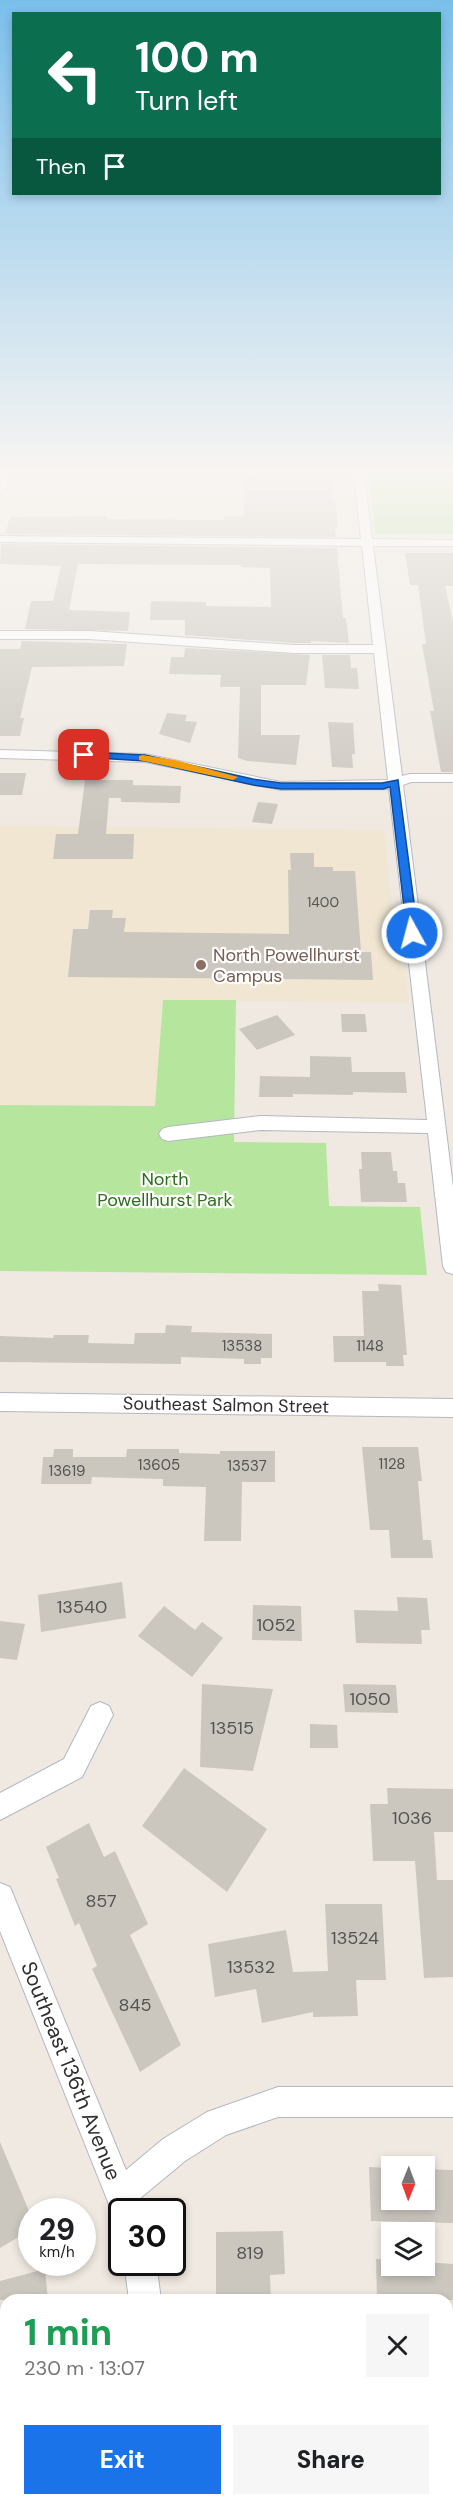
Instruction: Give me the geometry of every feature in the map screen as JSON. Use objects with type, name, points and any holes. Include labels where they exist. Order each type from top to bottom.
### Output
[{"type":"street","points":[[373,590],[394,783],[453,1266]]},
{"type":"street","points":[[0,635],[143,637],[284,649],[380,650]]},
{"type":"street","points":[[0,754],[145,758],[281,786],[383,786],[410,778],[453,778]]},
{"type":"street","points":[[168,1134],[261,1123],[436,1127]]},
{"type":"street","name":"Southeast Salmon Street","points":[[0,1402],[453,1408]]},
{"type":"street","points":[[0,1808],[73,1768],[100,1714]]},
{"type":"street","name":"Southeast 136th Avenue","points":[[0,1897],[122,2198]]},
{"type":"street","points":[[128,2198],[174,2150],[218,2123],[278,2102],[453,2102]]},
{"type":"street","points":[[142,2276],[144,2294]]},
{"type":"shaded area","name":"North Powellhurst Campus","points":[[0,826],[384,830],[397,952],[406,979],[409,1003],[163,1000],[155,1106],[0,1105]]},
{"type":"green space","name":"North Powellhurst Park","points":[[163,1000],[236,1000],[234,1142],[326,1143],[329,1206],[420,1207],[427,1275],[0,1271],[0,1105],[155,1106]]},
{"type":"building","points":[[56,590],[73,590],[69,610],[130,612],[128,631],[25,629],[31,601],[53,601]]},
{"type":"building","points":[[271,590],[341,590],[343,618],[346,618],[349,643],[311,641],[311,643],[294,643],[185,635],[185,620],[150,620],[151,601],[206,602],[206,606],[271,607]]},
{"type":"building","points":[[419,590],[446,590],[453,622],[453,772],[441,772],[430,711],[434,711],[422,644],[426,644]]},
{"type":"building","points":[[22,641],[127,644],[124,666],[32,667],[20,718],[24,718],[20,736],[0,736],[0,649],[20,649]]},
{"type":"building","points":[[185,648],[310,655],[306,685],[261,685],[261,735],[300,735],[296,765],[247,761],[238,758],[240,687],[220,687],[221,675],[169,674],[171,657],[184,657]]},
{"type":"building","points":[[322,655],[350,655],[351,668],[357,668],[359,689],[325,688]]},
{"type":"building","points":[[167,713],[187,715],[185,721],[197,722],[190,743],[159,734]]},
{"type":"building","points":[[328,722],[353,723],[355,754],[352,754],[353,768],[332,767]]},
{"type":"building","points":[[0,773],[26,773],[22,795],[0,795]]},
{"type":"building","points":[[85,780],[133,780],[133,785],[181,786],[180,803],[121,802],[121,798],[109,798],[106,834],[134,834],[133,859],[53,859],[56,834],[78,834]]},
{"type":"building","points":[[258,802],[278,804],[272,824],[252,822]]},
{"type":"building","points":[[290,853],[314,853],[314,867],[333,867],[333,871],[355,871],[361,952],[371,952],[373,980],[68,977],[73,929],[88,929],[90,910],[113,910],[112,918],[126,918],[124,932],[289,934]]},
{"type":"building","points":[[341,1014],[365,1014],[367,1032],[342,1032]]},
{"type":"building","points":[[277,1015],[295,1035],[257,1050],[239,1029]]},
{"type":"building","points":[[310,1056],[351,1057],[352,1072],[405,1072],[407,1093],[353,1092],[353,1095],[293,1094],[293,1097],[259,1097],[260,1076],[310,1077]]},
{"type":"building","points":[[361,1152],[391,1152],[393,1171],[397,1171],[398,1183],[405,1183],[407,1202],[361,1202],[359,1169],[362,1169]]},
{"type":"building","points":[[378,1284],[401,1285],[407,1355],[403,1355],[404,1366],[386,1366],[386,1362],[334,1362],[333,1336],[364,1336],[362,1291],[379,1291]]},
{"type":"building","points":[[166,1325],[192,1326],[191,1332],[272,1334],[272,1358],[261,1358],[261,1364],[244,1364],[244,1359],[181,1357],[181,1364],[0,1362],[0,1336],[53,1338],[54,1335],[89,1335],[88,1343],[134,1344],[135,1333],[165,1333]]},
{"type":"building","points":[[362,1447],[418,1447],[422,1481],[418,1481],[423,1540],[431,1540],[433,1558],[391,1558],[389,1530],[370,1530]]},
{"type":"building","points":[[54,1449],[73,1449],[73,1457],[126,1457],[127,1449],[179,1449],[179,1453],[220,1454],[220,1451],[275,1451],[275,1482],[242,1482],[241,1541],[204,1541],[206,1487],[163,1486],[163,1479],[92,1477],[91,1484],[41,1484],[43,1457],[53,1457]]},
{"type":"building","points":[[122,1582],[126,1618],[41,1632],[38,1595]]},
{"type":"building","points":[[397,1597],[427,1598],[430,1630],[421,1630],[422,1644],[356,1643],[354,1610],[398,1611]]},
{"type":"building","points":[[253,1605],[301,1606],[302,1641],[252,1640]]},
{"type":"building","points":[[164,1606],[195,1630],[202,1622],[223,1638],[192,1677],[138,1636]]},
{"type":"building","points":[[0,1621],[25,1624],[17,1660],[0,1658]]},
{"type":"building","points":[[202,1684],[273,1689],[253,1771],[200,1767]]},
{"type":"building","points":[[343,1684],[396,1685],[398,1713],[345,1712]]},
{"type":"building","points":[[310,1724],[337,1725],[338,1748],[310,1748]]},
{"type":"building","points":[[184,1768],[267,1829],[227,1892],[142,1826]]},
{"type":"building","points":[[387,1788],[453,1789],[453,1832],[434,1832],[437,1880],[453,1880],[453,1977],[424,1978],[415,1861],[373,1861],[370,1804],[388,1804]]},
{"type":"building","points":[[89,1823],[104,1857],[115,1851],[148,1924],[130,1935],[181,2045],[140,2072],[92,1969],[97,1966],[79,1923],[75,1926],[46,1847]]},
{"type":"building","points":[[325,1904],[382,1904],[386,1980],[356,1980],[358,2016],[313,2017],[313,2012],[262,2023],[256,1989],[215,1997],[208,1944],[286,1930],[293,1972],[328,1971]]},
{"type":"building","points":[[0,2142],[24,2198],[18,2198],[18,2237],[0,2248]]},
{"type":"building","points":[[369,2167],[381,2168],[381,2210],[435,2210],[435,2169],[453,2170],[453,2223],[371,2221]]},
{"type":"building","points":[[283,2231],[285,2274],[270,2275],[271,2294],[216,2294],[216,2232]]},
{"type":"building","points":[[376,2259],[381,2259],[381,2276],[435,2276],[435,2263],[453,2264],[453,2294],[377,2294]]},
{"type":"building","points":[[19,2276],[46,2276],[47,2294],[0,2294],[0,2281]]},
{"type":"slow traffic","points":[[142,758],[175,763],[233,777]]},
{"type":"place","name":"North Powellhurst Campus","points":[[201,965]]},
{"type":"route","points":[[84,755],[145,758],[281,786],[383,786],[394,783],[412,933]]}]
